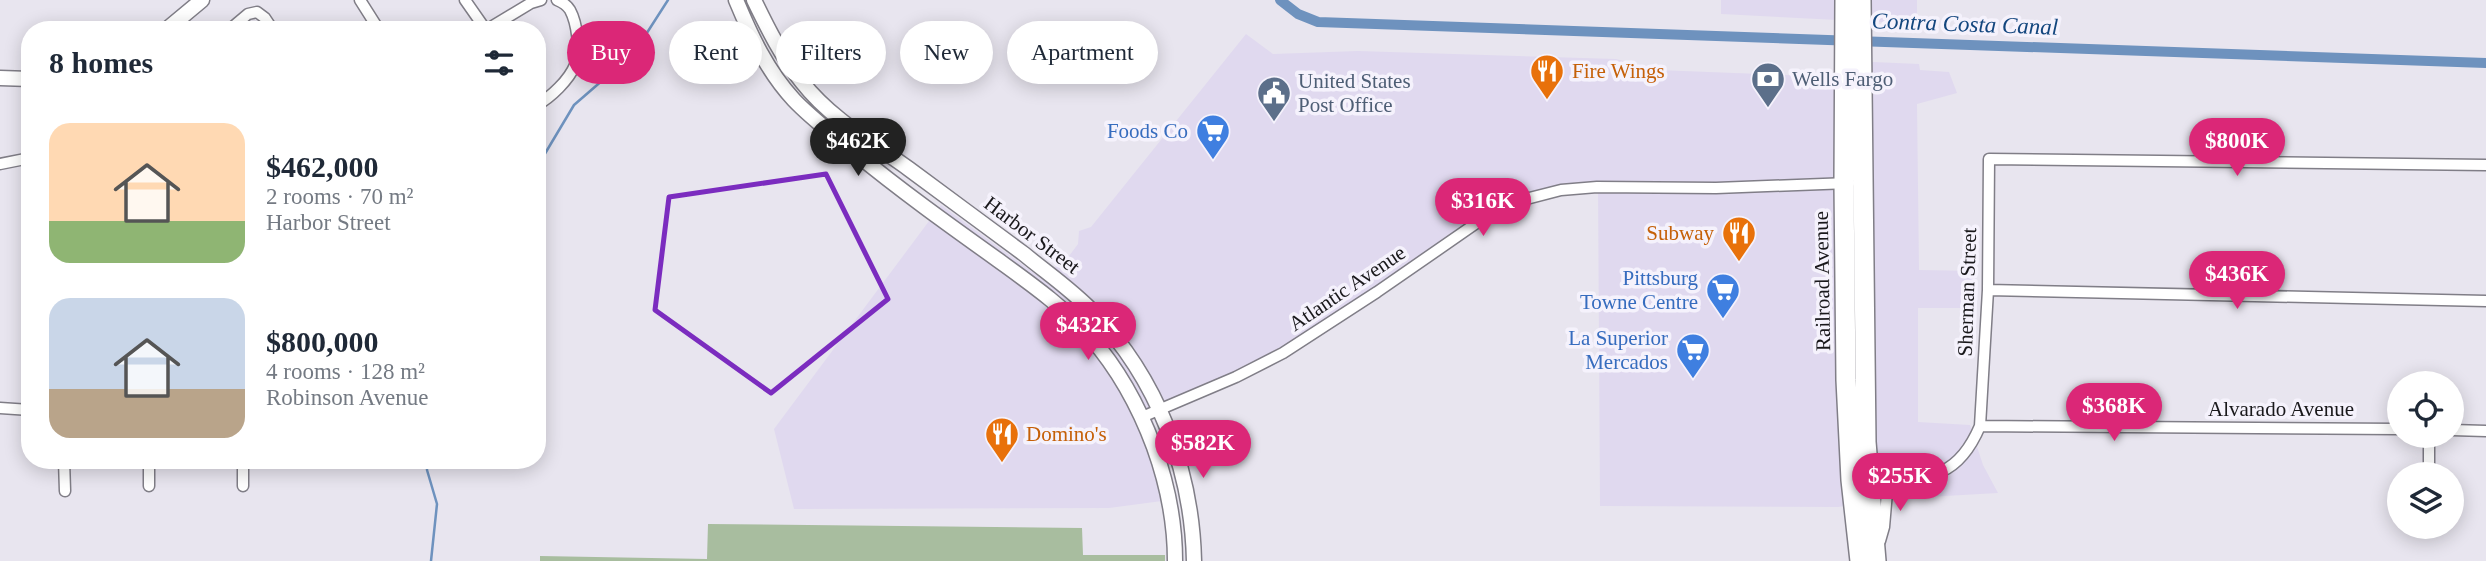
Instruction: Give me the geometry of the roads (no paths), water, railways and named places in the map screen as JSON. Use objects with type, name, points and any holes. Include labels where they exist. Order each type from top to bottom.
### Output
[{"type":"highway","name":"Railroad Avenue","points":[[1845,0],[1853,22],[1854,62],[1854,183],[1846,380],[1871,559]]},
{"type":"highway","name":"Railroad Avenue","points":[[1853,22],[1861,0]]},
{"type":"street","points":[[177,21],[202,0]]},
{"type":"street","points":[[360,0],[373,21]]},
{"type":"street","points":[[465,0],[480,21]]},
{"type":"street","points":[[501,21],[541,0]]},
{"type":"street","points":[[546,100],[576,64],[578,49],[569,8],[557,0]]},
{"type":"street","name":"Harbor Street","points":[[736,0],[756,46],[778,79],[807,112],[877,171],[1047,296],[1078,324],[1100,349],[1120,376],[1143,417],[1157,455],[1168,495],[1175,561]]},
{"type":"street","name":"Harbor Street","points":[[754,0],[772,38],[803,84],[842,120],[1059,281],[1093,312],[1119,342],[1139,371],[1160,410],[1174,446],[1186,486],[1192,520],[1194,561]]},
{"type":"street","points":[[240,21],[248,14],[257,12],[267,21]]},
{"type":"street","points":[[0,78],[21,79]]},
{"type":"street","name":"Sherman Street","points":[[1980,426],[1989,290],[1989,159],[2486,165]]},
{"type":"street","points":[[0,164],[21,160]]},
{"type":"street","name":"Atlantic Avenue","points":[[1143,417],[1283,354],[1478,222],[1522,200],[1561,190],[1597,187],[1716,188],[1854,183]]},
{"type":"street","points":[[1047,296],[1059,281]]},
{"type":"street","points":[[1989,290],[2486,301]]},
{"type":"street","points":[[0,408],[21,409]]},
{"type":"street","points":[[1871,559],[1884,527],[1887,492],[1950,468],[1972,445],[1980,426]]},
{"type":"street","name":"Alvarado Avenue","points":[[1980,426],[2387,429]]},
{"type":"street","points":[[2464,430],[2486,431]]},
{"type":"street","points":[[64,469],[65,491]]},
{"type":"street","points":[[149,469],[149,486]]},
{"type":"street","points":[[243,469],[243,486]]},
{"type":"street","points":[[1860,479],[1929,476]]},
{"type":"waterway","points":[[546,152],[574,105],[634,53],[668,0]]},
{"type":"waterway","name":"Contra Costa Canal","points":[[1280,0],[1298,14],[1318,22],[2486,63]]},
{"type":"waterway","points":[[427,469],[437,504],[431,561]]},
{"type":"place","name":"Fire Wings","points":[[1547,101]]},
{"type":"place","name":"Wells Fargo","points":[[1768,109]]},
{"type":"place","name":"United States Post Office","points":[[1274,123]]},
{"type":"place","name":"Foods Co","points":[[1213,161]]},
{"type":"place","name":"Subway","points":[[1739,263]]},
{"type":"place","name":"Pittsburg Towne Centre","points":[[1723,320]]},
{"type":"place","name":"La Superior Mercados","points":[[1693,380]]},
{"type":"place","name":"Domino's","points":[[1002,464]]}]
